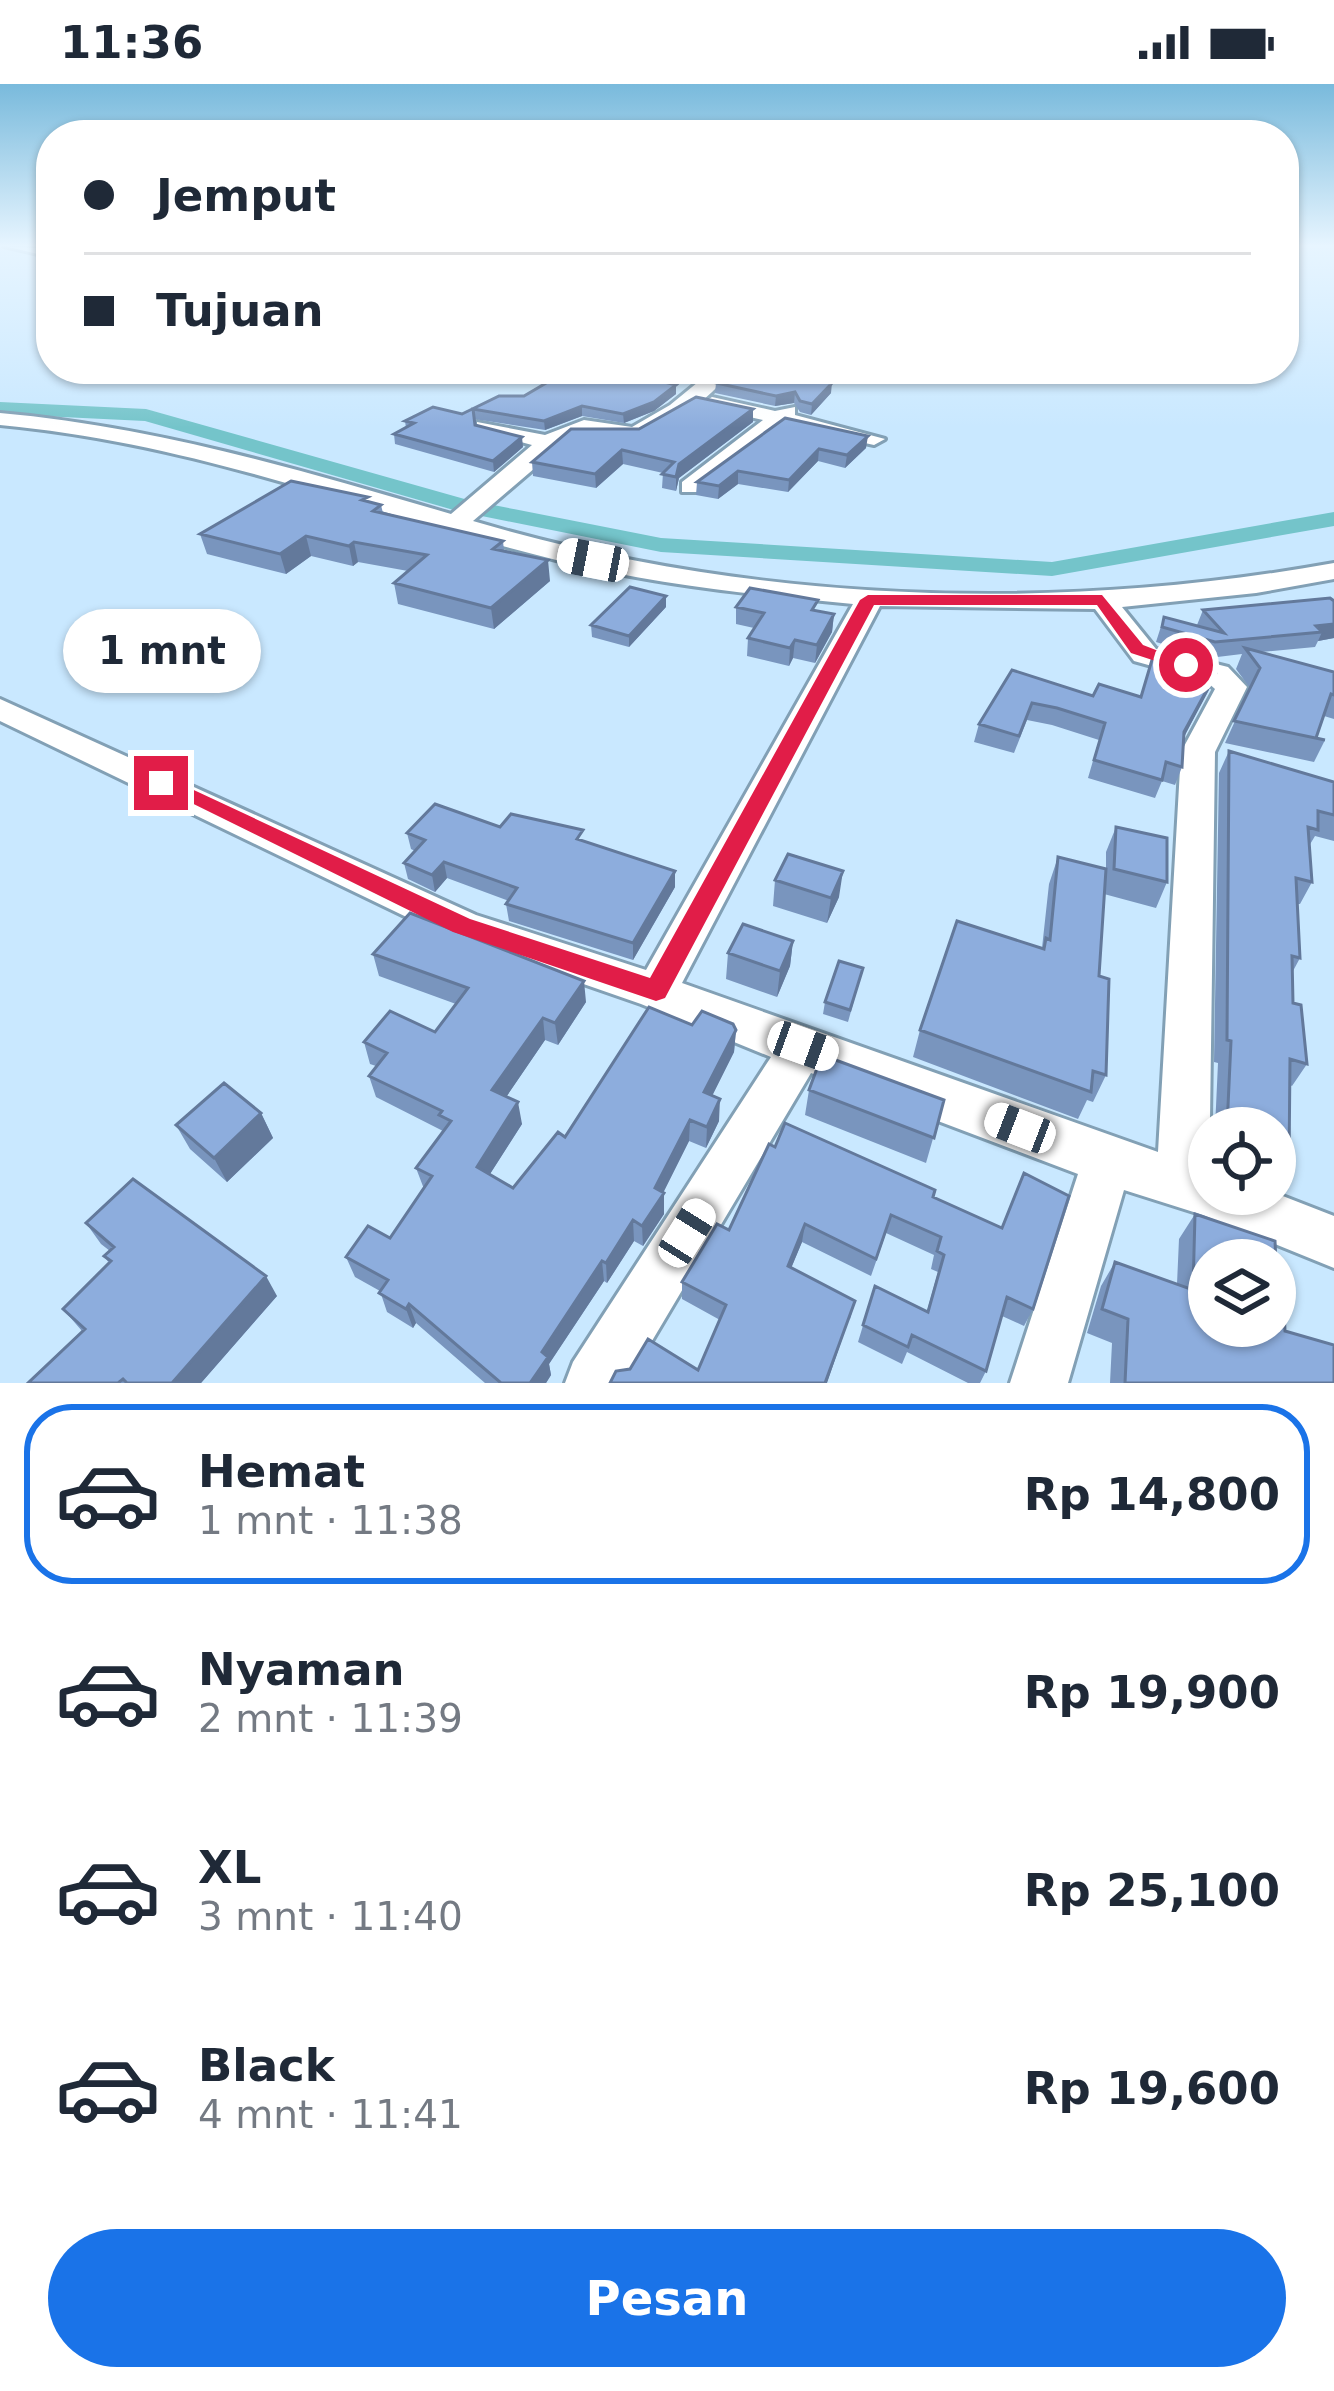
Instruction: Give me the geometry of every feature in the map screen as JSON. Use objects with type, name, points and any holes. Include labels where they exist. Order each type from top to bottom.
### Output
[{"type":"street","points":[[467,514],[550,443],[582,426],[630,434],[648,428],[701,384]]},
{"type":"street","points":[[690,391],[874,439]]},
{"type":"street","points":[[690,487],[777,417],[805,402]]},
{"type":"street","points":[[0,418],[119,430],[238,457],[467,514],[632,568],[868,600],[1102,600],[1234,592],[1334,571]]},
{"type":"street","points":[[484,426],[550,443]]},
{"type":"street","points":[[656,991],[868,600]]},
{"type":"street","points":[[1102,600],[1145,655],[1226,679],[1231,687],[1209,755],[1203,1107]]},
{"type":"street","points":[[0,709],[462,926],[656,991],[701,1012],[1107,1161],[1188,1186]]},
{"type":"street","points":[[594,1383],[803,1046]]},
{"type":"street","points":[[1039,1383],[1107,1161]]},
{"type":"street","points":[[1265,1215],[1334,1242]]},
{"type":"building","points":[[544,384],[676,385],[654,402],[623,414],[582,406],[544,421],[473,409],[475,425],[522,437],[493,461],[394,434],[414,423],[405,421],[433,407],[462,414],[499,396],[524,396]]},
{"type":"building","points":[[721,384],[831,384],[812,404],[800,401],[795,392],[776,396]]},
{"type":"building","points":[[696,397],[753,409],[679,464],[676,477],[662,474],[674,462],[622,450],[595,474],[532,462],[571,429],[639,429]]},
{"type":"building","points":[[785,418],[868,436],[847,455],[819,449],[789,480],[738,471],[719,486],[697,482]]},
{"type":"building","points":[[291,481],[368,497],[362,500],[381,505],[373,511],[503,541],[493,549],[548,560],[491,608],[394,583],[427,555],[306,536],[280,554],[200,534]]},
{"type":"building","points":[[630,587],[666,596],[629,636],[591,625]]},
{"type":"building","points":[[750,588],[818,600],[812,610],[834,614],[817,645],[795,640],[790,648],[748,638],[764,613],[736,607]]},
{"type":"building","points":[[1330,598],[1334,624],[1316,626],[1322,632],[1215,642],[1162,627],[1164,617],[1224,633],[1203,610]]},
{"type":"building","points":[[1245,648],[1334,672],[1334,695],[1316,738],[1325,740],[1234,721],[1260,668]]},
{"type":"building","points":[[1154,653],[1216,673],[1184,732],[1182,767],[1166,762],[1162,780],[1094,760],[1105,723],[1057,708],[1032,703],[1019,736],[979,724],[1012,670],[1093,696],[1099,684],[1141,697]]},
{"type":"building","points":[[1229,751],[1334,782],[1334,815],[1318,811],[1318,830],[1308,827],[1312,882],[1296,878],[1300,958],[1292,956],[1293,1003],[1301,1005],[1307,1064],[1290,1059],[1290,1107],[1228,1107],[1231,1041],[1227,1040]]},
{"type":"building","points":[[435,804],[500,827],[511,814],[583,830],[577,839],[675,871],[633,943],[506,904],[517,888],[444,862],[432,875],[404,863],[425,840],[407,833]]},
{"type":"building","points":[[1116,827],[1167,838],[1167,882],[1114,869]]},
{"type":"building","points":[[788,854],[843,871],[831,898],[775,880]]},
{"type":"building","points":[[1058,857],[1106,869],[1099,976],[1109,979],[1106,1075],[1093,1071],[1091,1092],[920,1030],[957,921],[1044,949],[1046,938],[1050,940]]},
{"type":"building","points":[[410,913],[584,981],[555,1023],[543,1018],[492,1090],[518,1102],[477,1167],[513,1188],[558,1132],[565,1137],[649,1007],[692,1025],[702,1011],[733,1024],[736,1030],[704,1092],[720,1099],[707,1127],[690,1120],[655,1188],[664,1193],[642,1226],[633,1220],[606,1263],[602,1261],[542,1352],[548,1357],[530,1383],[501,1383],[409,1304],[406,1309],[379,1293],[388,1280],[346,1257],[368,1226],[390,1238],[432,1176],[416,1168],[451,1121],[439,1115],[442,1111],[369,1076],[387,1053],[364,1042],[390,1011],[435,1032],[468,988],[373,954]]},
{"type":"building","points":[[743,924],[793,941],[780,971],[728,953]]},
{"type":"building","points":[[839,961],[863,968],[850,1010],[825,1002]]},
{"type":"building","points":[[822,1055],[944,1100],[934,1138],[809,1090]]},
{"type":"building","points":[[224,1083],[261,1113],[214,1158],[176,1125]]},
{"type":"building","points":[[785,1123],[935,1190],[933,1197],[1002,1228],[1024,1173],[1069,1196],[1033,1309],[1007,1297],[986,1371],[912,1335],[908,1347],[863,1325],[875,1286],[928,1312],[944,1255],[937,1251],[941,1237],[891,1215],[876,1259],[805,1224],[788,1266],[855,1301],[825,1383],[610,1383],[616,1371],[630,1369],[648,1339],[698,1370],[726,1305],[682,1282],[717,1224],[729,1230],[769,1144],[775,1147]]},
{"type":"building","points":[[133,1179],[266,1276],[172,1383],[127,1383],[123,1379],[118,1383],[28,1383],[85,1329],[63,1309],[111,1261],[104,1256],[114,1247],[86,1223]]},
{"type":"building","points":[[1198,1215],[1269,1239],[1194,1239]]},
{"type":"building","points":[[1115,1262],[1188,1288],[1188,1347],[1296,1347],[1296,1334],[1334,1345],[1334,1383],[1125,1383],[1128,1319],[1102,1309]]},
{"type":"waterway","points":[[0,408],[146,415],[465,506],[661,545],[1052,569],[1334,519]]},
{"type":"route","points":[[161,783],[462,926],[656,991],[868,600],[1102,600],[1137,649],[1186,665]]}]
